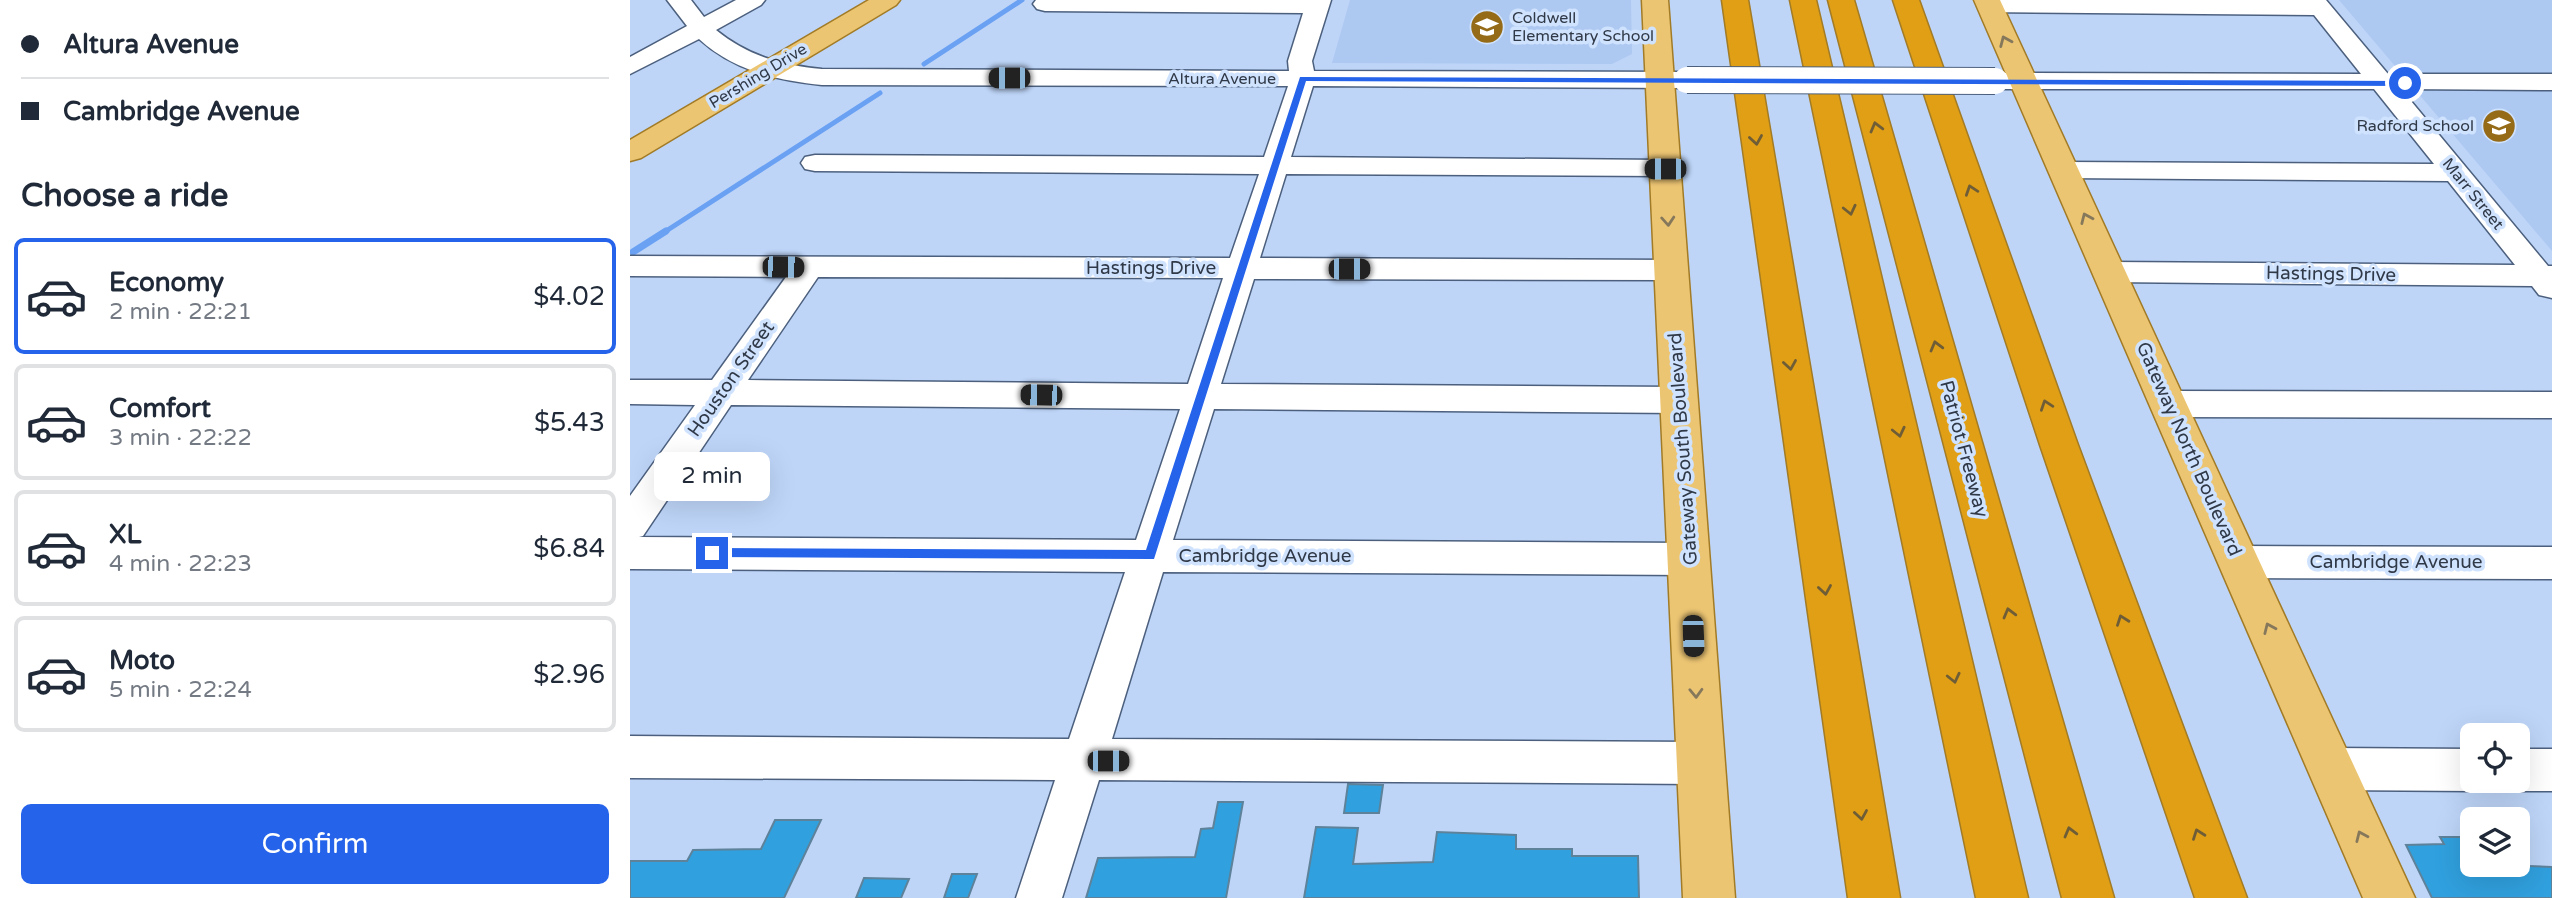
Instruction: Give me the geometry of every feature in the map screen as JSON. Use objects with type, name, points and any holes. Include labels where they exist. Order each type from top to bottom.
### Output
[{"type":"highway","points":[[1735,0],[1874,898]]},
{"type":"highway","points":[[1803,0],[2003,898]]},
{"type":"highway","name":"Patriot Freeway","points":[[1842,0],[2088,898]]},
{"type":"highway","points":[[1906,0],[2064,458],[2221,898]]},
{"type":"main road","name":"Pershing Drive","points":[[630,152],[887,0]]},
{"type":"main road","name":"Gateway South Boulevard","points":[[1655,0],[1673,80],[1665,169],[1709,898]]},
{"type":"main road","name":"Gateway North Boulevard","points":[[1988,3],[2009,81],[2065,170],[2389,898]]},
{"type":"street","name":"Altura Avenue","points":[[679,0],[700,29],[730,55],[797,75],[822,77],[2552,82]]},
{"type":"street","points":[[630,67],[753,0]]},
{"type":"street","points":[[1039,898],[1303,79],[1300,61],[1318,3],[1045,4]]},
{"type":"street","points":[[1988,3],[2317,4]]},
{"type":"street","name":"Marr Street","points":[[2317,4],[2455,173],[2548,281]]},
{"type":"street","points":[[815,163],[1665,169]]},
{"type":"street","points":[[2065,170],[2455,173]]},
{"type":"street","name":"Hastings Drive","points":[[630,266],[1672,270]]},
{"type":"street","name":"Houston Street","points":[[630,525],[808,268]]},
{"type":"street","name":"Hastings Drive","points":[[2110,272],[2548,281]]},
{"type":"street","points":[[630,392],[1680,400]]},
{"type":"street","points":[[2169,404],[2552,405]]},
{"type":"street","name":"Cambridge Avenue","points":[[630,553],[1690,559]]},
{"type":"street","name":"Cambridge Avenue","points":[[2239,562],[2552,563]]},
{"type":"street","points":[[630,757],[1699,763]]},
{"type":"street","points":[[2332,769],[2460,770]]},
{"type":"street","points":[[2530,770],[2552,770]]},
{"type":"shaded area","name":"Coldwell Elementary School","points":[[1350,0],[1631,0],[1632,54],[1612,64],[1332,63]]},
{"type":"shaded area","name":"Radford School","points":[[2339,0],[2552,0],[2552,251]]},
{"type":"building","points":[[1348,784],[1383,785],[1379,813],[1344,813]]},
{"type":"building","points":[[1218,802],[1243,802],[1226,898],[1086,898],[1098,858],[1195,857],[1201,829],[1213,828]]},
{"type":"building","points":[[775,820],[821,820],[784,898],[630,898],[630,861],[687,861],[693,850],[761,849]]},
{"type":"building","points":[[1316,827],[1358,828],[1353,864],[1433,862],[1437,832],[1516,835],[1516,849],[1572,849],[1572,856],[1638,856],[1639,898],[1304,898]]},
{"type":"building","points":[[2440,837],[2460,837],[2460,877],[2530,877],[2530,866],[2552,867],[2552,898],[2432,898],[2406,845],[2444,844]]},
{"type":"building","points":[[952,874],[977,874],[968,898],[944,898]]},
{"type":"building","points":[[864,878],[909,879],[901,898],[856,898]]},
{"type":"waterway","points":[[924,64],[1022,0]]},
{"type":"waterway","points":[[663,233],[880,93]]},
{"type":"waterway","points":[[633,252],[666,231]]},
{"type":"place","name":"Coldwell Elementary School","points":[[1487,27]]},
{"type":"place","name":"Radford School","points":[[2499,126]]},
{"type":"route","points":[[712,553],[1150,555],[1303,79],[2405,83]]}]
